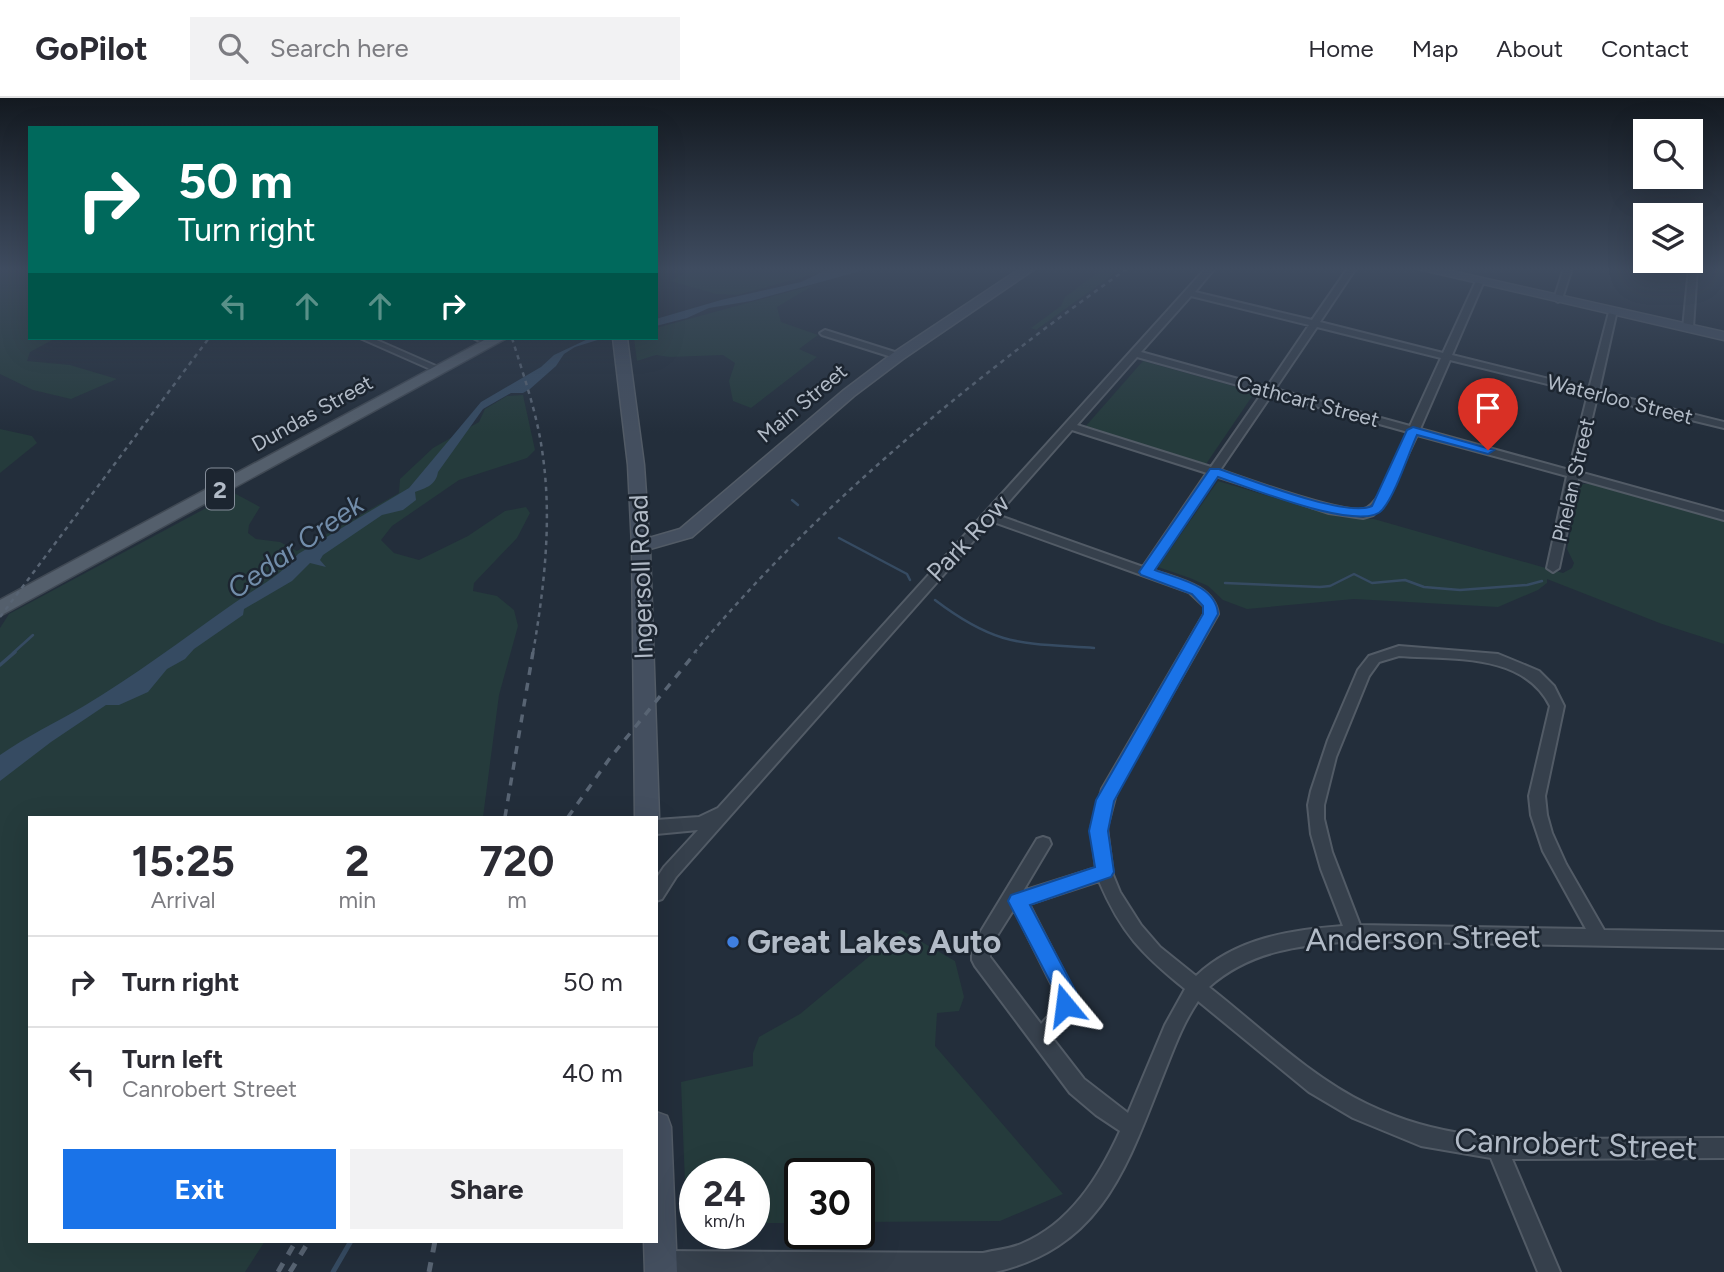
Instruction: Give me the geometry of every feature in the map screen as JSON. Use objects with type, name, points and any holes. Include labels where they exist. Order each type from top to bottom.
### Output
[{"type":"main road","name":"Main Street","points":[[641,546],[686,533],[849,393],[948,323]]},
{"type":"main road","points":[[1664,323],[1724,336]]},
{"type":"main road","name":"Dundas Street","points":[[0,609],[440,370],[487,340]]},
{"type":"main road","name":"Ingersoll Road","points":[[620,340],[636,465],[641,546],[647,816]]},
{"type":"main road","points":[[658,1183],[661,1267]]},
{"type":"street","name":"Park Row","points":[[658,891],[670,872],[1163,323]]},
{"type":"street","points":[[1146,572],[1315,323]]},
{"type":"street","name":"Waterloo Street","points":[[1315,323],[1724,425]]},
{"type":"street","points":[[1070,426],[1333,510],[1365,514],[1377,509],[1461,323]]},
{"type":"street","name":"Phelan Street","points":[[1553,568],[1611,323]]},
{"type":"street","points":[[1688,323],[1688,328]]},
{"type":"street","points":[[825,333],[898,356]]},
{"type":"street","points":[[370,340],[440,370]]},
{"type":"street","name":"Cathcart Street","points":[[1134,354],[1724,516]]},
{"type":"street","name":"Canrobert Street","points":[[989,516],[1197,591],[1210,604],[1211,614],[1105,800],[1098,831],[1105,872],[1121,909],[1154,953],[1195,989],[1316,1085],[1360,1111],[1440,1141],[1497,1149],[1724,1148]]},
{"type":"street","points":[[1354,933],[1320,836],[1316,805],[1321,781],[1363,674],[1374,659],[1399,651],[1499,659],[1522,667],[1542,681],[1549,690],[1557,706],[1537,796],[1538,811],[1548,842],[1600,937]]},
{"type":"street","name":"Park Row","points":[[658,827],[701,823],[727,809]]},
{"type":"street","points":[[1043,844],[1012,903],[981,946],[981,960],[1040,1040],[1087,1096],[1131,1126]]},
{"type":"street","points":[[1012,903],[1105,872]]},
{"type":"street","points":[[1012,903],[1066,994],[1060,1017],[1040,1040]]},
{"type":"street","name":"Anderson Street","points":[[661,1267],[983,1264],[1005,1261],[1050,1241],[1083,1213],[1105,1186],[1169,1037],[1195,989],[1211,973],[1233,959],[1268,943],[1308,936],[1354,933],[1724,940]]},
{"type":"street","points":[[1497,1149],[1549,1272]]},
{"type":"green space","points":[[0,323],[28,323],[28,340],[52,340],[30,352],[27,361],[70,365],[117,379],[71,399],[33,390],[0,374]]},
{"type":"green space","points":[[675,323],[783,323],[818,335],[799,349],[817,357],[751,408],[733,401],[729,381],[735,363],[723,355],[656,355],[637,361],[634,340],[658,340],[658,327]]},
{"type":"green space","points":[[1038,323],[1046,323],[1036,330],[1031,328]]},
{"type":"green space","points":[[1143,361],[1255,392],[1206,464],[1085,427]]},
{"type":"green space","points":[[523,395],[535,450],[527,458],[459,480],[392,526],[381,540],[394,553],[419,560],[468,536],[505,511],[526,507],[530,513],[517,538],[474,583],[473,591],[497,596],[514,610],[518,626],[499,695],[483,816],[28,816],[28,1243],[264,1243],[245,1272],[0,1272],[0,628],[9,614],[234,493],[260,507],[249,525],[248,533],[256,539],[280,542],[297,551],[399,493],[400,479],[433,448],[479,422],[485,409],[507,396]]},
{"type":"green space","points":[[0,429],[32,436],[37,443],[0,473]]},
{"type":"green space","points":[[1218,481],[1340,517],[1374,519],[1563,573],[1572,568],[1574,563],[1567,549],[1579,488],[1583,484],[1595,484],[1724,520],[1724,644],[1662,624],[1547,579],[1547,583],[1538,590],[1498,607],[1354,599],[1247,609],[1223,600],[1208,586],[1158,567]]},
{"type":"green space","points":[[901,930],[955,961],[964,997],[959,1011],[937,1013],[935,1046],[1063,1194],[1000,1221],[875,1222],[875,1158],[784,1158],[784,1223],[770,1223],[770,1158],[684,1158],[681,1082],[753,1066],[753,1053],[759,1037],[800,1014]]},
{"type":"water","name":"Cedar Creek","points":[[586,340],[598,340],[575,347],[564,354],[556,366],[530,389],[523,393],[511,393],[483,409],[433,483],[415,492],[416,500],[403,510],[382,515],[323,555],[320,560],[326,567],[310,563],[292,581],[244,609],[243,615],[194,649],[185,659],[167,669],[148,692],[119,705],[106,705],[0,781],[0,755],[121,683],[275,576],[298,554],[409,488],[481,402],[541,367],[554,355]]},
{"type":"waterway","points":[[792,500],[798,505]]},
{"type":"waterway","points":[[839,538],[907,574],[910,580]]},
{"type":"waterway","points":[[1225,583],[1320,587],[1330,586],[1354,574],[1372,583],[1405,580],[1424,587],[1460,590],[1527,585],[1542,581]]},
{"type":"waterway","points":[[935,600],[993,635],[1028,643],[1094,648]]},
{"type":"waterway","points":[[13,653],[33,635]]},
{"type":"waterway","points":[[0,665],[15,652]]},
{"type":"waterway","points":[[333,1272],[350,1243]]},
{"type":"railway","points":[[694,653],[792,545],[844,495],[954,400],[1053,323]]},
{"type":"railway","points":[[0,617],[208,340]]},
{"type":"railway","points":[[513,340],[538,427],[546,481],[547,531],[533,653]]},
{"type":"railway","points":[[505,816],[533,652]]},
{"type":"railway","points":[[569,816],[610,758],[696,652]]},
{"type":"railway","points":[[278,1272],[295,1243]]},
{"type":"railway","points":[[290,1272],[308,1243]]},
{"type":"railway","points":[[429,1272],[435,1243]]},
{"type":"place","name":"Great Lakes Auto","points":[[733,942]]},
{"type":"route","points":[[1065,1005],[1066,994],[1062,984],[1018,901],[1105,872],[1098,831],[1105,800],[1211,614],[1210,604],[1197,591],[1146,572],[1215,472],[1333,510],[1365,514],[1377,509],[1413,430],[1488,450]]}]
